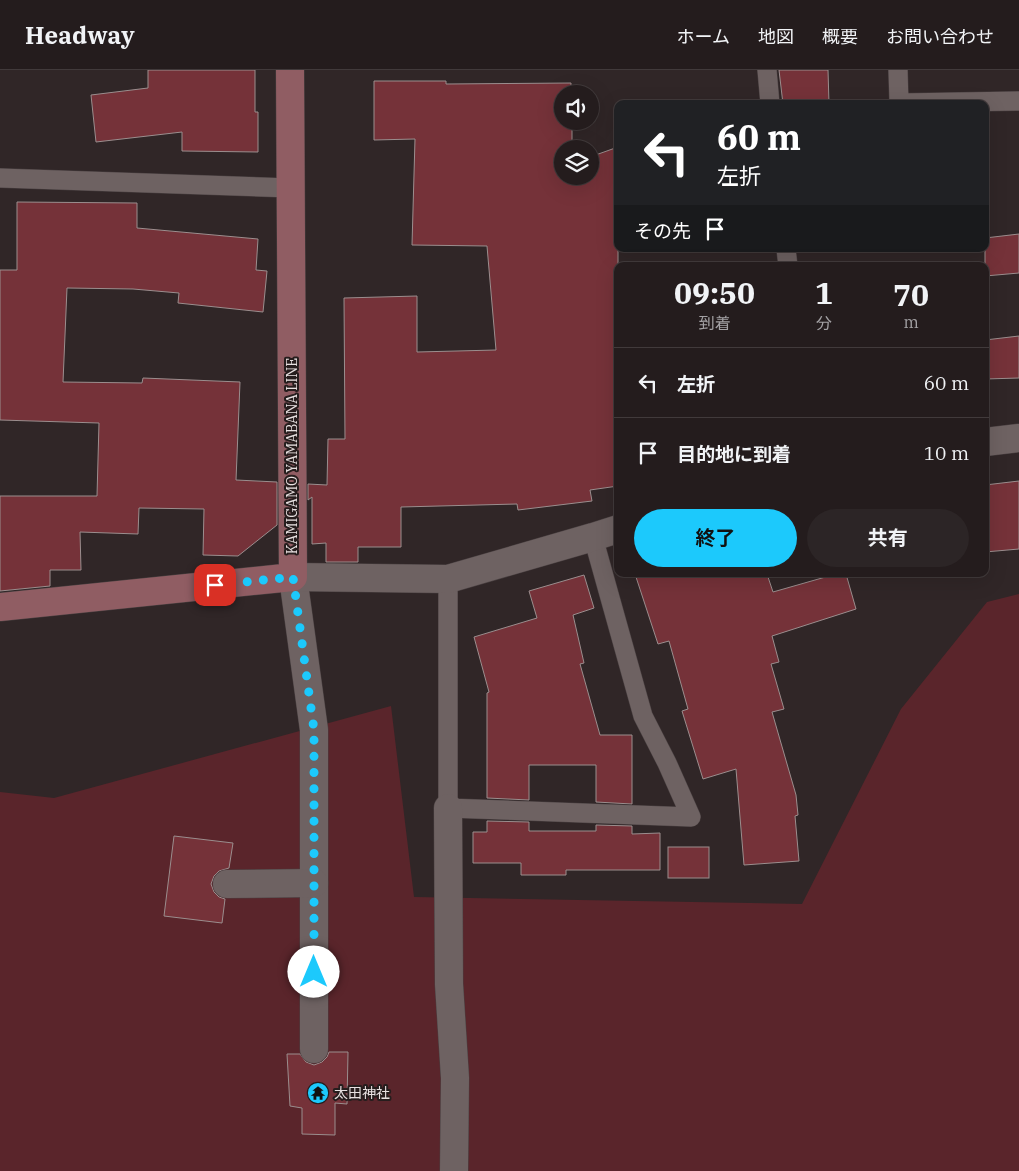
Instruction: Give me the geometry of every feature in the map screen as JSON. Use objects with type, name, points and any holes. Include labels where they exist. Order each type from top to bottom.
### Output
[{"type":"main road","name":"KAMIGAMO YAMABANA LINE","points":[[290,70],[293,577]]},
{"type":"main road","points":[[0,607],[293,577]]},
{"type":"street","points":[[989,442],[1019,438]]},
{"type":"street","points":[[314,1049],[314,730],[293,577],[448,579],[605,533]]},
{"type":"street","points":[[448,808],[449,984],[455,1078],[454,1171]]},
{"type":"street","points":[[227,884],[314,883]]},
{"type":"lane","points":[[767,70],[770,100]]},
{"type":"lane","points":[[898,70],[899,100]]},
{"type":"lane","points":[[989,102],[1019,101]]},
{"type":"lane","points":[[0,178],[291,188]]},
{"type":"lane","points":[[605,533],[614,576]]},
{"type":"lane","points":[[448,579],[448,808],[691,818],[667,763],[643,716],[614,577]]},
{"type":"shaded area","points":[[1019,594],[1019,1171],[0,1171],[0,792],[54,798],[391,706],[414,897],[802,904],[901,709],[987,602]]},
{"type":"building","points":[[148,70],[255,70],[255,112],[258,112],[258,152],[182,151],[182,132],[96,142],[91,95],[148,88]]},
{"type":"building","points":[[779,70],[828,70],[829,100],[783,100]]},
{"type":"building","points":[[374,81],[446,81],[446,84],[571,83],[571,85],[554,85],[554,130],[572,130],[572,140],[554,140],[554,185],[599,185],[599,154],[614,148],[614,252],[618,252],[618,262],[614,262],[614,487],[590,490],[592,501],[518,510],[517,504],[401,507],[401,547],[358,547],[358,562],[326,562],[326,543],[312,544],[312,497],[308,500],[308,484],[327,485],[328,439],[345,439],[344,298],[417,296],[417,352],[496,350],[487,246],[412,245],[415,139],[374,140]]},
{"type":"building","points":[[17,202],[137,203],[137,228],[258,239],[256,270],[267,271],[263,312],[178,303],[179,293],[133,289],[67,288],[63,382],[142,383],[143,378],[240,382],[236,480],[277,482],[277,525],[238,556],[203,555],[204,509],[139,508],[138,534],[80,532],[81,570],[50,570],[50,586],[0,591],[0,496],[97,496],[99,423],[0,420],[0,270],[17,270]]},
{"type":"building","points":[[1019,234],[1019,273],[989,276],[989,262],[985,262],[985,252],[989,252],[989,238]]},
{"type":"building","points":[[1019,336],[1019,378],[989,379],[989,340]]},
{"type":"building","points":[[1019,481],[1019,549],[989,552],[989,485]]},
{"type":"building","points":[[584,575],[594,608],[573,615],[584,663],[580,664],[600,735],[632,735],[632,804],[596,802],[596,765],[529,765],[529,800],[487,798],[487,693],[489,692],[474,637],[537,618],[529,591]]},
{"type":"building","points":[[636,577],[768,577],[773,592],[826,577],[847,577],[856,609],[772,636],[779,662],[771,664],[784,709],[772,712],[796,795],[798,815],[795,816],[799,861],[744,865],[736,769],[703,779],[682,711],[688,709],[669,641],[658,644]]},
{"type":"building","points":[[487,821],[529,822],[529,831],[596,831],[596,825],[632,826],[632,834],[660,833],[660,870],[566,870],[566,875],[521,875],[521,863],[473,863],[473,832],[487,832]]},
{"type":"building","points":[[174,836],[233,843],[229,868],[219,871],[214,876],[211,884],[214,892],[219,897],[225,899],[222,923],[164,916]]},
{"type":"building","points":[[668,847],[709,847],[709,878],[668,878]]},
{"type":"building","points":[[329,1052],[348,1052],[347,1104],[335,1103],[335,1135],[302,1134],[302,1108],[290,1106],[287,1054],[300,1054],[306,1062],[314,1065],[322,1062]]},
{"type":"place","name":"太田神社","points":[[318,1093]]},
{"type":"route","points":[[215,585],[293,577],[314,730],[314,972]]}]
